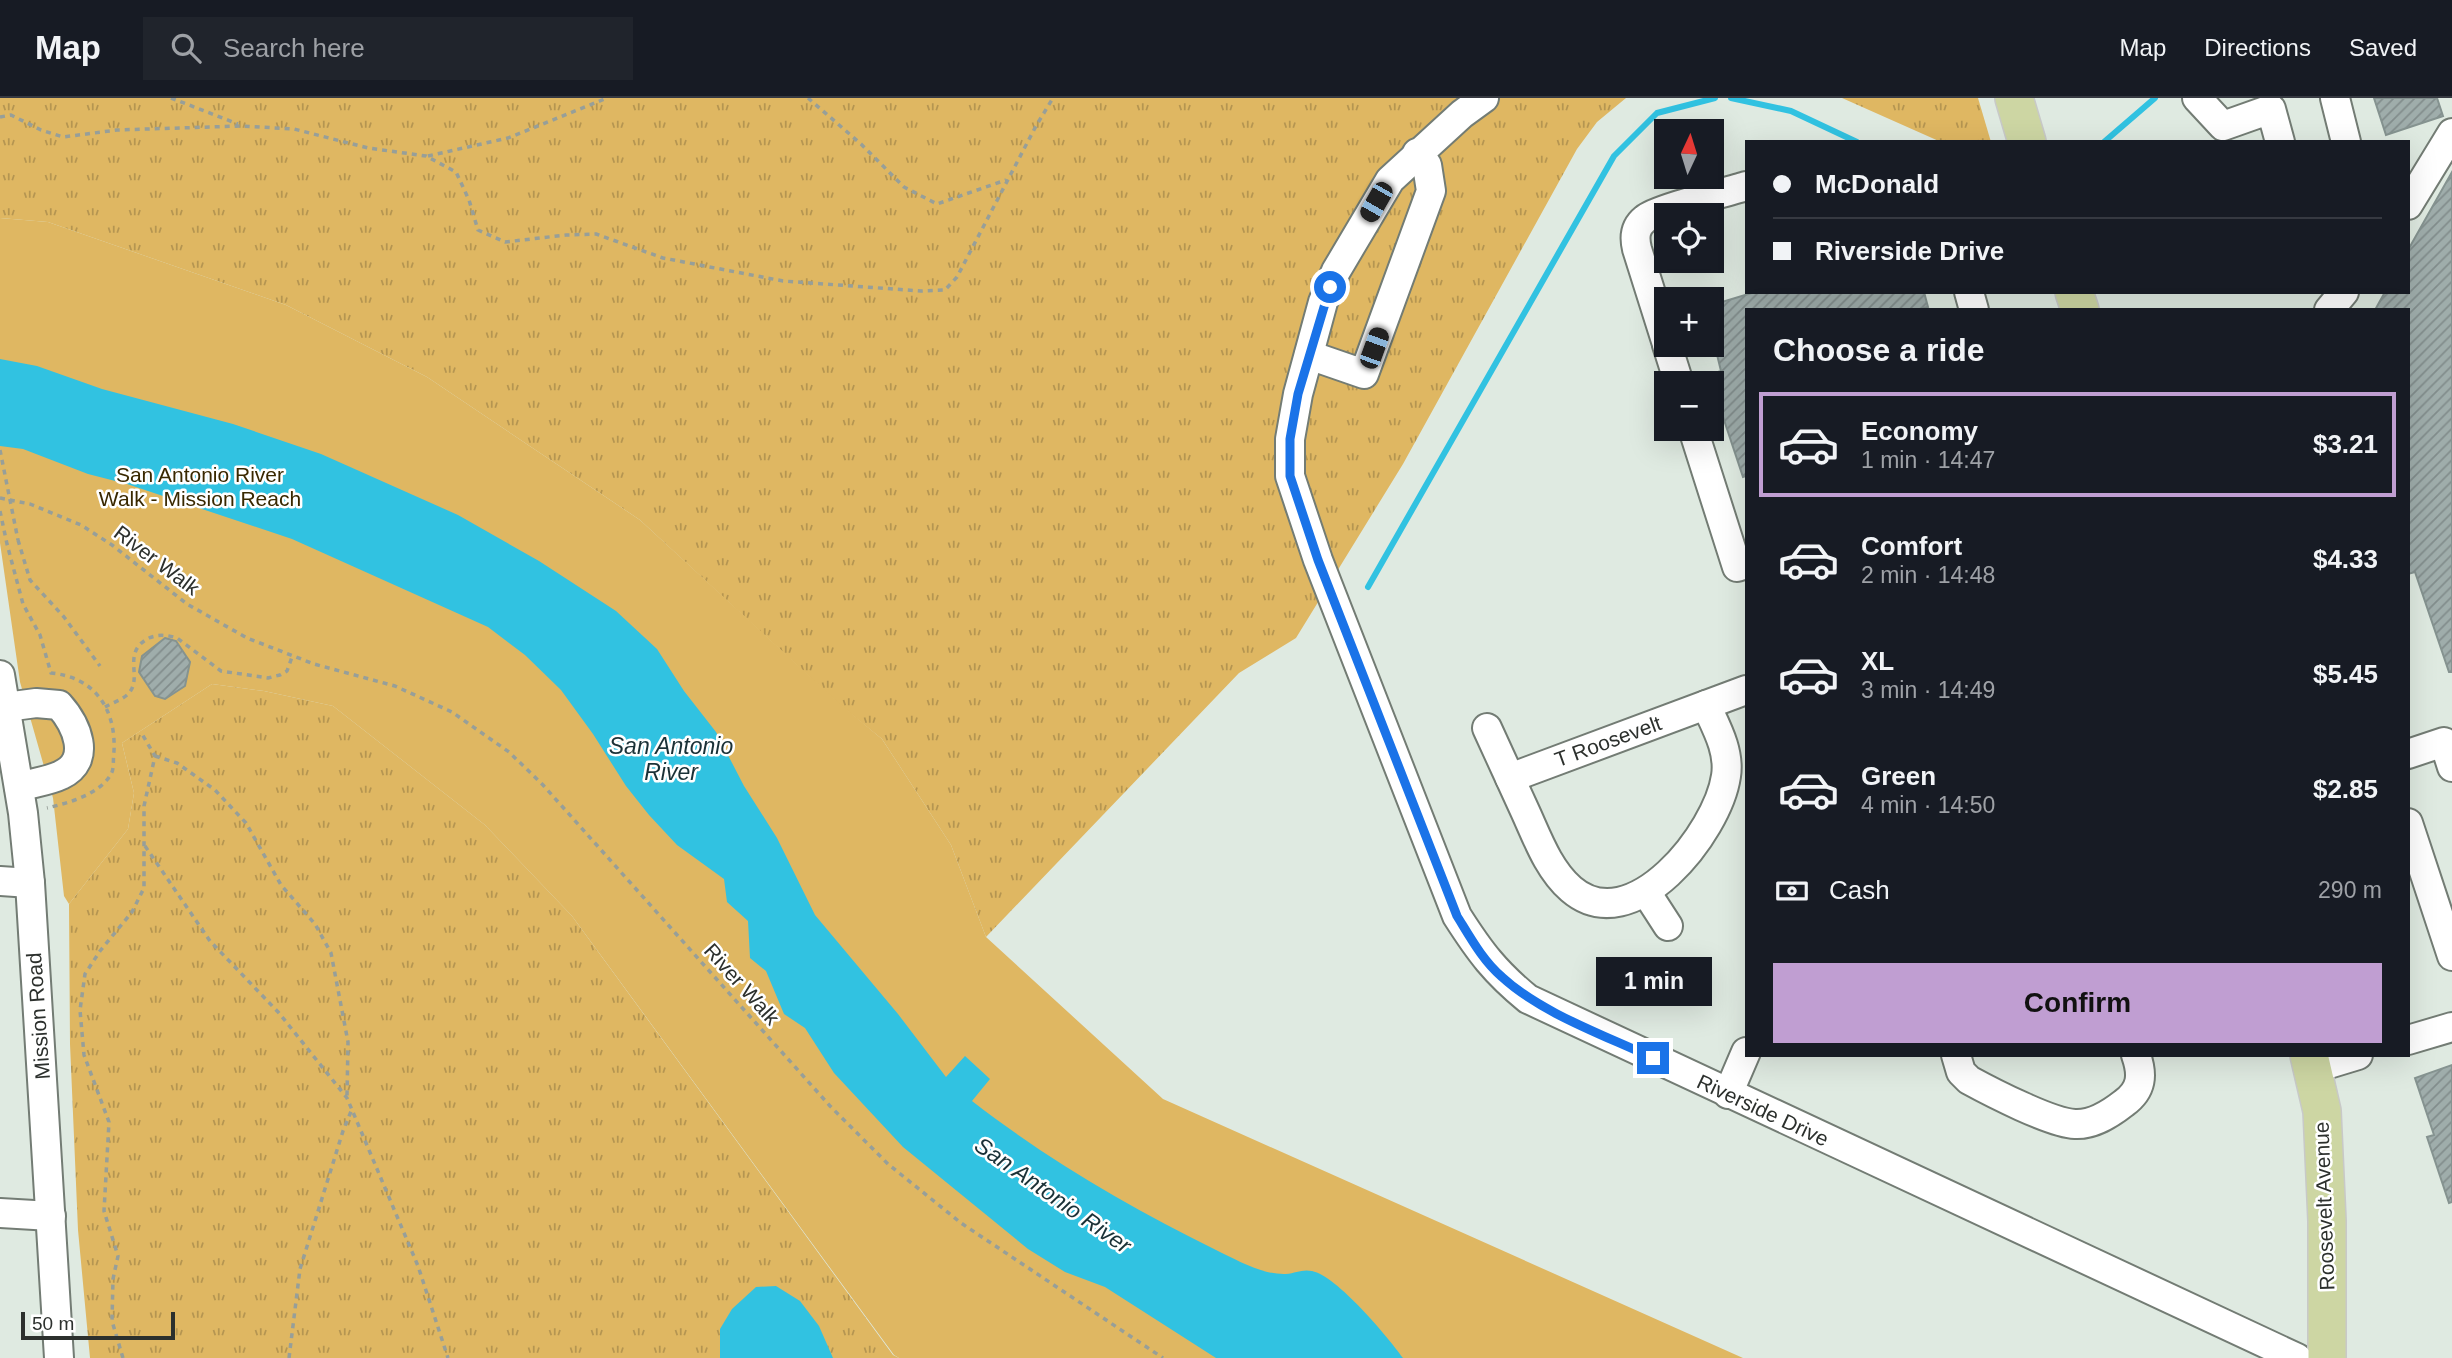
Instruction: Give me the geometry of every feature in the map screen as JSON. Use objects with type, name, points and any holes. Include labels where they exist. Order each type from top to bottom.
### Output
[{"type":"main road","points":[[2014,98],[2026,140]]},
{"type":"main road","name":"Roosevelt Avenue","points":[[2311,1062],[2322,1111],[2327,1221],[2327,1358]]},
{"type":"street","name":"Riverside Drive","points":[[1484,98],[1417,153],[1390,180],[1336,271],[1323,302],[1298,394],[1290,439],[1290,476],[1318,560],[1457,916],[1478,950],[1499,975],[1528,999],[2297,1358]]},
{"type":"street","points":[[2335,98],[2346,140]]},
{"type":"street","points":[[2198,100],[2223,126],[2271,109],[2279,140]]},
{"type":"street","points":[[2410,202],[2452,133]]},
{"type":"street","points":[[1309,355],[1364,374],[1431,191],[1427,165],[1417,153]]},
{"type":"street","points":[[1654,302],[1634,239],[1637,229],[1648,216],[1745,186]]},
{"type":"street","points":[[2331,308],[2342,294]]},
{"type":"street","points":[[1697,441],[1737,567],[1745,564]]},
{"type":"street","name":"Mission Road","points":[[0,675],[19,787],[30,883],[58,1358]]},
{"type":"street","name":"T Roosevelt","points":[[1510,778],[1745,690]]},
{"type":"street","points":[[6,707],[36,703],[59,705],[71,718],[80,743],[75,761],[63,775],[19,787]]},
{"type":"street","points":[[1487,728],[1547,858],[1570,888],[1586,899],[1607,904],[1618,903],[1646,892],[1670,870],[1701,834],[1723,789],[1737,772],[1706,705]]},
{"type":"street","points":[[2410,753],[2444,742],[2452,766]]},
{"type":"street","points":[[2410,829],[2452,956]]},
{"type":"street","points":[[0,881],[30,883]]},
{"type":"street","points":[[1646,892],[1668,926]]},
{"type":"street","points":[[2410,1039],[2452,1027]]},
{"type":"street","points":[[1728,1094],[1745,1054]]},
{"type":"street","points":[[1957,1057],[1961,1072],[1969,1080],[2060,1122],[2077,1125],[2110,1114],[2130,1099],[2140,1084],[2142,1072],[2137,1057]]},
{"type":"street","points":[[2311,1062],[2345,1057]]},
{"type":"street","points":[[0,1213],[51,1216]]},
{"type":"path","points":[[171,98],[241,126]]},
{"type":"path","points":[[426,156],[508,138],[607,98]]},
{"type":"path","points":[[808,98],[861,144],[904,187],[937,204],[1008,179]]},
{"type":"path","points":[[0,117],[10,116],[63,137],[117,130],[241,126],[294,129],[368,148],[426,156],[456,172],[470,200],[478,230],[505,242],[596,234],[663,258],[783,281],[921,291],[945,290],[957,277],[1053,98]]},
{"type":"path","points":[[0,450],[18,540],[30,580],[64,617],[100,666]]},
{"type":"path","name":"River Walk","points":[[0,498],[30,504],[81,525],[112,545],[170,592],[247,638],[292,657],[379,680],[415,694],[462,718],[509,752],[543,785],[830,1106],[888,1164],[961,1223],[1163,1358]]},
{"type":"path","points":[[0,511],[6,544]]},
{"type":"path","points":[[105,707],[129,693],[136,649],[155,636],[170,635],[177,638],[213,667],[231,674],[274,677],[287,671],[292,657]]},
{"type":"path","points":[[142,734],[155,756],[177,763],[223,798],[246,823],[281,885],[315,924],[331,953],[348,1042],[347,1098]]},
{"type":"path","points":[[123,1358],[112,1321],[113,1279],[118,1256],[104,1211],[109,1122],[85,1055],[80,1010],[85,974],[132,912],[144,888],[144,806],[155,756]]},
{"type":"path","points":[[144,845],[210,941],[279,1013],[347,1098],[418,1266],[448,1358]]},
{"type":"path","points":[[289,1358],[300,1269],[352,1109]]},
{"type":"green space","points":[[0,98],[1626,98],[1597,122],[1577,149],[1403,464],[1296,638],[1239,673],[986,937],[951,845],[882,739],[840,705],[640,520],[427,377],[286,305],[48,222],[0,218]]},
{"type":"green space","points":[[1842,98],[1978,98],[1990,140],[1936,140]]},
{"type":"green space","name":"San Antonio River Walk - Mission Reach","points":[[0,218],[48,222],[286,305],[427,377],[640,520],[840,704],[882,739],[951,845],[986,937],[1163,1099],[1743,1358],[899,1358],[894,1355],[572,916],[485,825],[333,706],[264,691],[212,684],[122,743],[134,793],[128,829],[69,904],[64,896],[53,798],[20,682],[0,543]]},
{"type":"green space","points":[[212,684],[264,691],[333,706],[485,825],[572,916],[893,1355],[899,1358],[90,1358],[78,1230],[70,1044],[69,904],[128,829],[134,793],[122,743]]},
{"type":"water","name":"San Antonio River","points":[[0,359],[37,366],[102,389],[233,424],[321,454],[458,515],[539,561],[616,611],[657,649],[684,691],[716,732],[744,786],[777,838],[815,915],[898,1014],[946,1077],[965,1056],[990,1079],[972,1101],[1060,1163],[1184,1234],[1259,1269],[1277,1274],[1312,1271],[1322,1275],[1361,1308],[1403,1358],[1216,1358],[1105,1287],[1065,1272],[1028,1249],[903,1147],[834,1073],[805,1028],[784,1014],[766,971],[750,958],[748,921],[727,902],[724,879],[677,845],[649,815],[626,786],[561,690],[525,655],[488,627],[292,539],[127,484],[88,474],[23,449],[0,446]]},
{"type":"water","points":[[776,1286],[800,1301],[819,1326],[833,1358],[720,1358],[720,1329],[732,1309],[756,1287]]},
{"type":"building","points":[[2374,98],[2437,98],[2443,116],[2386,135]]},
{"type":"building","points":[[2452,172],[2452,672],[2449,672],[2415,572],[2410,573],[2410,308],[2376,308],[2384,294],[2410,294],[2410,246]]},
{"type":"building","points":[[1748,294],[1925,294],[1928,307],[1924,308],[1745,308],[1743,477],[1724,420],[1724,371],[1721,371],[1718,357],[1724,357],[1724,301]]},
{"type":"building","points":[[165,638],[176,641],[190,662],[185,686],[165,699],[155,696],[139,672],[142,656]]},
{"type":"building","points":[[2452,1065],[2452,1202],[2449,1203],[2427,1137],[2434,1135],[2415,1078]]},
{"type":"waterway","points":[[1368,587],[1614,156],[1657,113],[1715,98]]},
{"type":"waterway","points":[[1731,98],[1791,111],[1853,140]]},
{"type":"waterway","points":[[2106,140],[2155,98]]},
{"type":"route","points":[[1330,287],[1323,302],[1298,394],[1290,439],[1290,476],[1318,560],[1457,916],[1478,950],[1499,975],[1528,999],[1653,1058]]}]
